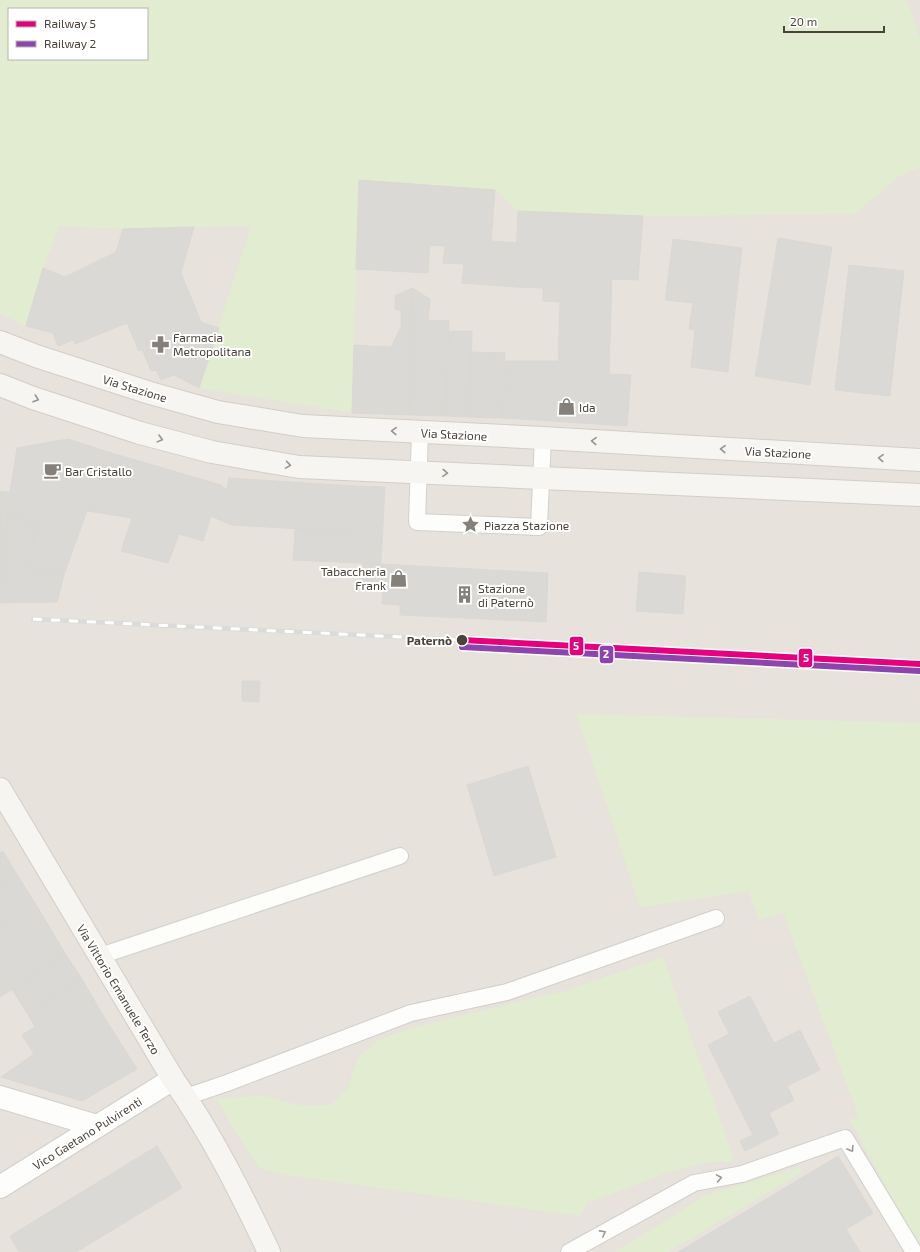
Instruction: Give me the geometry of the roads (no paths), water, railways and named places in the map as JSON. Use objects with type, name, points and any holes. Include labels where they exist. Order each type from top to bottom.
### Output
[{"type":"street","name":"Via Stazione","points":[[0,342],[36,356],[150,393],[218,412],[303,426],[920,460]]},
{"type":"street","points":[[0,386],[140,433],[212,452],[299,467],[920,495]]},
{"type":"street","name":"Via Vittorio Emanuele Terzo","points":[[0,789],[173,1079],[186,1097],[239,1188]]},
{"type":"street","name":"Vico Gaetano Pulvirenti","points":[[3,1181],[97,1126],[173,1079]]},
{"type":"street","points":[[0,1097],[97,1126]]},
{"type":"street","points":[[239,1188],[269,1252]]},
{"type":"street","points":[[239,1188],[284,1252]]},
{"type":"lane","points":[[420,432],[417,522],[539,527],[542,438]]},
{"type":"lane","points":[[100,956],[400,856]]},
{"type":"lane","points":[[186,1097],[227,1083],[411,1013],[507,992],[716,918]]},
{"type":"lane","points":[[569,1252],[694,1183],[742,1174],[845,1138],[914,1252]]},
{"type":"railway","points":[[33,619],[462,640]]},
{"type":"rail line","name":"5","points":[[462,640],[920,664]]},
{"type":"rail line","name":"2","points":[[462,647],[920,671]]},
{"type":"place","name":"Farmacia Metropolitana","points":[[160,344]]},
{"type":"place","name":"Ida","points":[[566,407]]},
{"type":"place","name":"Bar Cristallo","points":[[52,471]]},
{"type":"place","name":"Piazza Stazione","points":[[471,525]]},
{"type":"place","name":"Tabaccheria Frank","points":[[399,578]]},
{"type":"place","name":"Stazione di Paternò","points":[[465,595]]},
{"type":"place","name":"Paternò","points":[[462,640]]}]
